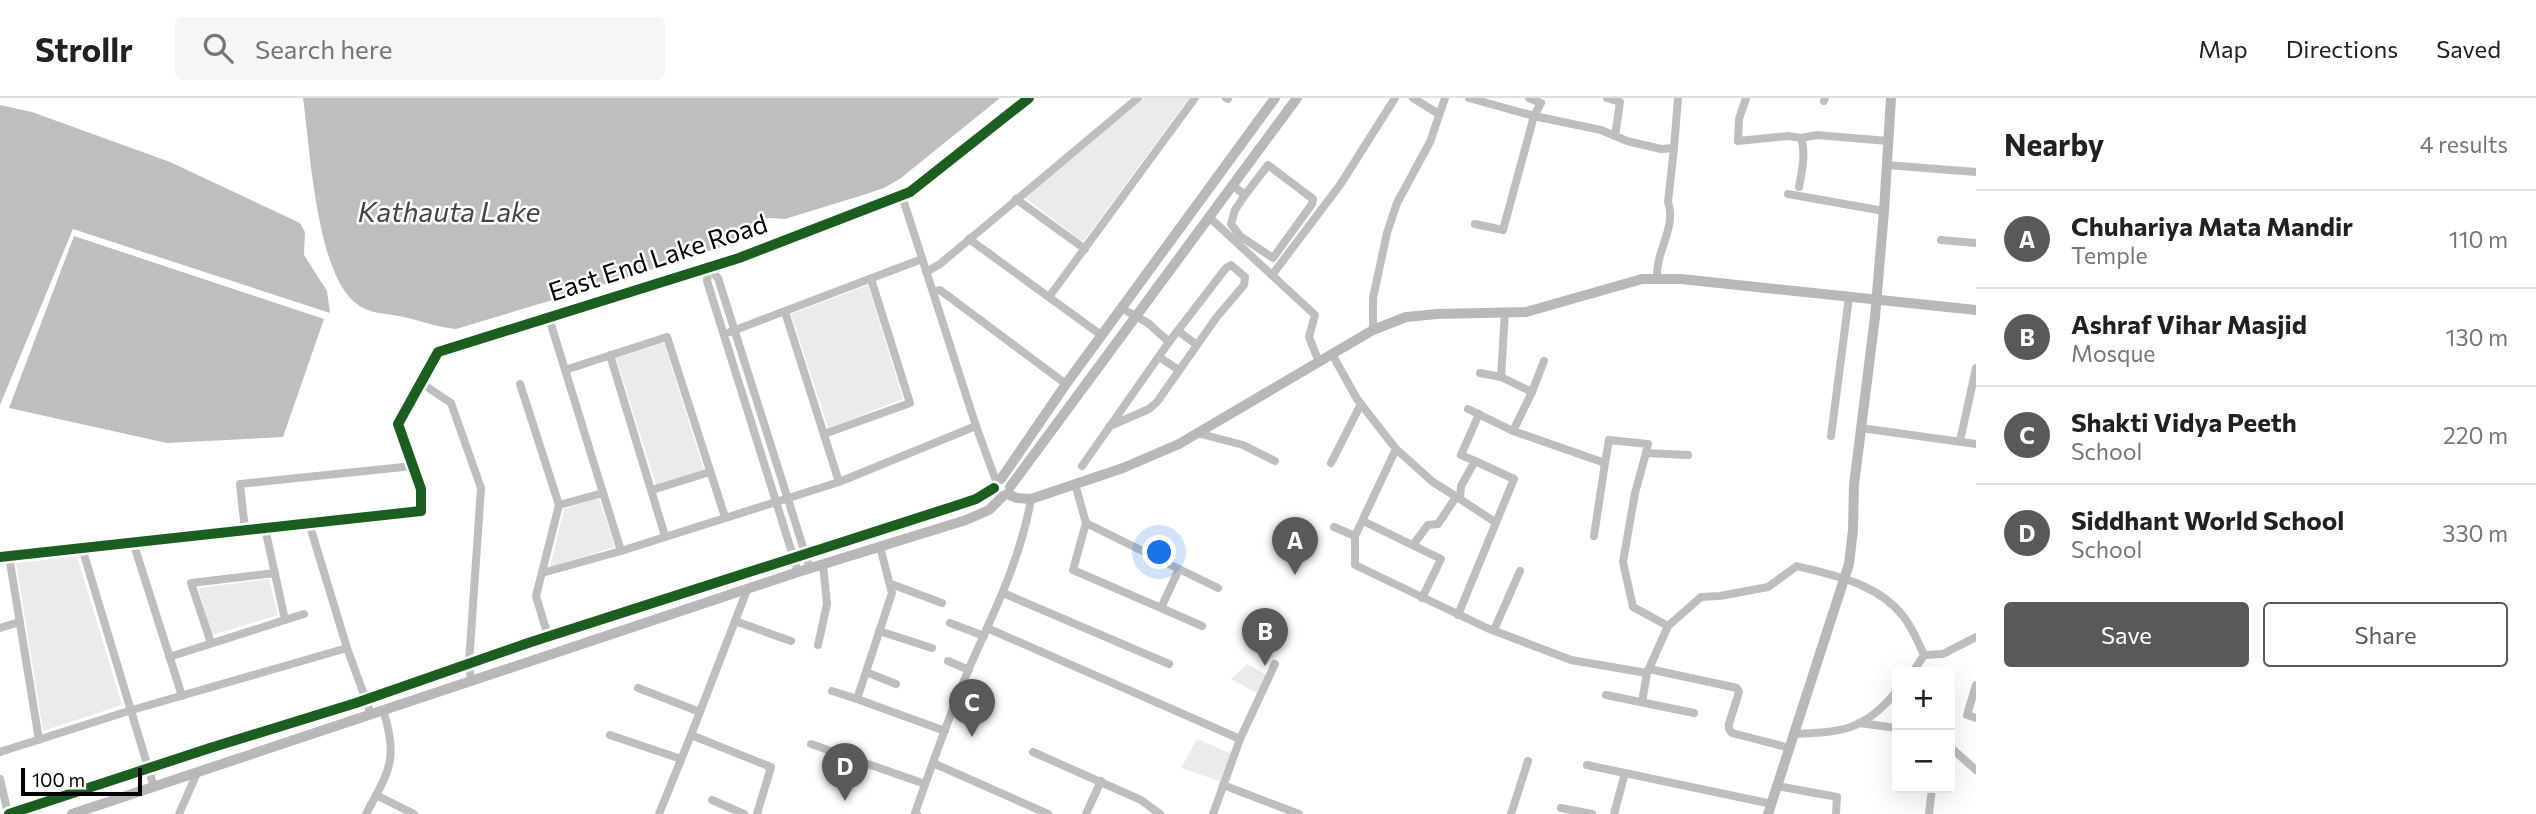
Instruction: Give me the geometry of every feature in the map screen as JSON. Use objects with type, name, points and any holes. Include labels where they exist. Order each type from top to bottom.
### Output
[{"type":"street","name":"East End Lake Road","points":[[309,523],[421,511],[421,489],[398,424],[438,352],[709,267],[910,192],[1029,98]]},
{"type":"street","points":[[926,272],[940,264],[1138,98]]},
{"type":"street","points":[[1049,297],[1195,98]]},
{"type":"street","points":[[72,814],[804,570],[966,520],[989,510],[1066,384],[1275,98]]},
{"type":"street","points":[[0,779],[9,814],[365,700],[548,636],[976,499],[1002,487],[1139,319],[1209,217],[1297,98]]},
{"type":"street","points":[[1272,275],[1340,185],[1395,98]]},
{"type":"street","points":[[1413,98],[1439,114]]},
{"type":"street","points":[[1373,330],[1373,298],[1387,233],[1397,203],[1430,142],[1445,98]]},
{"type":"street","points":[[1469,98],[1534,116],[1601,130],[1627,141],[1661,149],[1674,148]]},
{"type":"street","points":[[1475,224],[1503,230],[1534,116],[1541,103],[1539,99],[1529,98]]},
{"type":"street","points":[[1607,98],[1620,102],[1615,136]]},
{"type":"street","points":[[1657,279],[1660,253],[1670,223],[1671,209],[1668,202],[1678,98]]},
{"type":"street","points":[[1746,98],[1739,119],[1738,141],[1817,135],[1888,141]]},
{"type":"street","points":[[1587,765],[1770,809],[1845,579],[1853,530],[1854,485],[1876,299],[1891,98]]},
{"type":"street","points":[[1799,187],[1803,159],[1801,138]]},
{"type":"street","points":[[1268,165],[1313,199],[1273,258],[1240,236],[1231,224],[1235,210],[1245,195],[1268,165]]},
{"type":"street","points":[[1887,165],[1976,172]]},
{"type":"street","points":[[1232,186],[1245,195]]},
{"type":"street","points":[[1788,194],[1884,211]]},
{"type":"street","points":[[902,195],[976,426],[1002,487],[1017,498],[1031,499],[1123,468],[1179,444],[1373,330],[1406,317],[1526,312],[1642,279],[1681,279],[1976,310]]},
{"type":"street","points":[[1016,199],[1085,249]]},
{"type":"street","points":[[1209,217],[1315,316],[1309,337],[1319,362]]},
{"type":"street","points":[[970,239],[1101,335]]},
{"type":"street","points":[[1941,240],[1976,243]]},
{"type":"street","points":[[724,335],[922,260]]},
{"type":"street","points":[[1082,467],[1110,426],[1169,342],[1231,265],[1245,277],[1244,285],[1178,370],[1157,402],[1149,409],[1110,426]]},
{"type":"street","points":[[709,267],[718,278],[788,498],[804,570]]},
{"type":"street","points":[[709,267],[707,281],[724,335],[777,501],[800,555]]},
{"type":"street","points":[[824,434],[910,403],[871,279]]},
{"type":"street","points":[[933,292],[940,290],[1066,384]]},
{"type":"street","points":[[1831,436],[1849,297]]},
{"type":"street","points":[[1121,308],[1169,342]]},
{"type":"street","points":[[785,312],[839,482]]},
{"type":"street","points":[[1501,377],[1505,312]]},
{"type":"street","points":[[549,318],[621,551]]},
{"type":"street","points":[[1178,331],[1197,345]]},
{"type":"street","points":[[565,370],[667,337],[725,517]]},
{"type":"street","points":[[1332,354],[1361,404],[1396,449],[1433,482],[1495,522]]},
{"type":"street","points":[[610,355],[665,536]]},
{"type":"street","points":[[1159,357],[1178,370]]},
{"type":"street","points":[[1514,431],[1544,360]]},
{"type":"street","points":[[1960,442],[1976,368]]},
{"type":"street","points":[[1480,373],[1501,377],[1532,393]]},
{"type":"street","points":[[421,383],[451,403],[481,488],[469,663],[471,681]]},
{"type":"street","points":[[520,384],[559,505],[536,596],[548,636]]},
{"type":"street","points":[[1331,463],[1361,404]]},
{"type":"street","points":[[1468,409],[1514,431],[1605,463]]},
{"type":"street","points":[[1458,615],[1514,479],[1461,455],[1479,415]]},
{"type":"street","points":[[542,573],[621,551],[839,482],[976,426]]},
{"type":"street","points":[[1861,428],[1976,444]]},
{"type":"street","points":[[1197,433],[1243,445],[1275,461]]},
{"type":"street","points":[[1594,536],[1609,440],[1647,444],[1635,492],[1623,562],[1633,607],[1668,626]]},
{"type":"street","points":[[1396,449],[1355,536],[1355,565],[1458,615],[1571,660],[1737,688],[1739,692],[1729,724],[1732,733],[1790,748]]},
{"type":"street","points":[[1646,453],[1688,455]]},
{"type":"street","points":[[1413,545],[1428,525],[1438,524],[1458,498],[1461,486],[1475,461]]},
{"type":"street","points":[[245,530],[240,484],[413,466]]},
{"type":"street","points":[[652,490],[710,472]]},
{"type":"street","points":[[1075,484],[1086,523],[1073,570],[1202,626]]},
{"type":"street","points":[[559,505],[603,493]]},
{"type":"street","points":[[916,814],[969,670],[1003,593],[1027,526],[1031,499]]},
{"type":"street","points":[[1363,521],[1441,559],[1422,598]]},
{"type":"street","points":[[39,740],[20,622],[4,556],[309,523],[347,648],[371,714]]},
{"type":"street","points":[[1086,523],[1219,588]]},
{"type":"street","points":[[1334,527],[1355,536]]},
{"type":"street","points":[[265,528],[285,620]]},
{"type":"street","points":[[133,542],[182,696]]},
{"type":"street","points":[[857,699],[892,593],[880,547]]},
{"type":"street","points":[[82,548],[154,787]]},
{"type":"street","points":[[818,645],[827,604],[823,565]]},
{"type":"street","points":[[1642,702],[1648,671],[1668,626],[1701,597],[1768,587],[1797,566],[1867,587],[1891,603],[1905,618],[1924,655]]},
{"type":"street","points":[[1161,608],[1179,569]]},
{"type":"street","points":[[1494,630],[1520,571]]},
{"type":"street","points":[[211,643],[191,583],[275,573]]},
{"type":"street","points":[[891,584],[942,603]]},
{"type":"street","points":[[659,814],[747,590]]},
{"type":"street","points":[[1003,593],[1169,664]]},
{"type":"street","points":[[169,657],[304,614]]},
{"type":"street","points":[[735,621],[791,641]]},
{"type":"street","points":[[0,628],[20,622]]},
{"type":"street","points":[[950,623],[985,632],[1240,739]]},
{"type":"street","points":[[879,631],[932,648]]},
{"type":"street","points":[[1924,655],[1943,654],[1976,637]]},
{"type":"street","points":[[0,752],[132,710],[347,648]]},
{"type":"street","points":[[1916,667],[1924,655]]},
{"type":"street","points":[[948,661],[969,670]]},
{"type":"street","points":[[1213,814],[1240,739],[1275,664]]},
{"type":"street","points":[[866,672],[896,684]]},
{"type":"street","points":[[1976,685],[1967,715],[1976,718]]},
{"type":"street","points":[[638,688],[700,712]]},
{"type":"street","points":[[832,691],[945,732]]},
{"type":"street","points":[[1606,695],[1694,713]]},
{"type":"street","points":[[1795,734],[1843,731],[1875,713],[1892,696]]},
{"type":"street","points":[[366,814],[388,769],[393,750],[383,710]]},
{"type":"street","points":[[1859,723],[1892,727]]},
{"type":"street","points":[[610,735],[681,759]]},
{"type":"street","points":[[691,736],[771,767],[757,814]]},
{"type":"street","points":[[811,744],[925,784]]},
{"type":"street","points":[[1955,751],[1976,769]]},
{"type":"street","points":[[1033,752],[1141,800],[1160,814]]},
{"type":"street","points":[[1511,814],[1528,761]]},
{"type":"street","points":[[933,763],[1048,814]]},
{"type":"street","points":[[179,814],[197,773]]},
{"type":"street","points":[[1614,814],[1625,773]]},
{"type":"street","points":[[1086,814],[1101,781]]},
{"type":"street","points":[[1223,785],[1300,814]]},
{"type":"street","points":[[1777,786],[1837,797],[1836,814]]},
{"type":"street","points":[[1929,814],[1931,793]]},
{"type":"street","points":[[376,795],[414,814]]},
{"type":"street","points":[[712,800],[744,814]]},
{"type":"street","points":[[1561,807],[1592,814]]},
{"type":"shaded area","points":[[1145,98],[1189,98],[1083,242],[1024,197]]},
{"type":"shaded area","points":[[868,285],[903,399],[828,428],[791,314]]},
{"type":"shaded area","points":[[664,343],[704,470],[656,485],[616,358]]},
{"type":"shaded area","points":[[599,498],[615,547],[550,567],[564,509]]},
{"type":"shaded area","points":[[77,556],[122,705],[43,731],[16,563]]},
{"type":"shaded area","points":[[269,579],[278,615],[212,635],[198,588]]},
{"type":"shaded area","points":[[1247,664],[1267,675],[1257,693],[1231,679]]},
{"type":"shaded area","points":[[1197,739],[1232,754],[1222,782],[1181,768]]},
{"type":"water","name":"Kathauta Lake","points":[[303,98],[1000,98],[901,178],[884,188],[785,219],[769,218],[738,228],[740,241],[456,329],[368,310],[357,304],[343,289],[332,266],[317,208]]},
{"type":"water","points":[[0,105],[32,112],[170,162],[300,223],[305,232],[304,255],[327,291],[330,313],[73,229],[0,405]]},
{"type":"water","points":[[74,236],[324,319],[283,437],[167,443],[9,408]]},
{"type":"cycle path","points":[[0,557],[421,511],[421,489],[398,424],[438,352],[739,258],[910,192],[1029,98]]},
{"type":"cycle path","points":[[9,814],[955,506],[976,499],[994,488]]},
{"type":"place","name":"Chuhariya Mata Mandir","points":[[1295,575]]},
{"type":"place","name":"Ashraf Vihar Masjid","points":[[1265,666]]},
{"type":"place","name":"Shakti Vidya Peeth","points":[[972,737]]},
{"type":"place","name":"Siddhant World School","points":[[845,801]]}]
